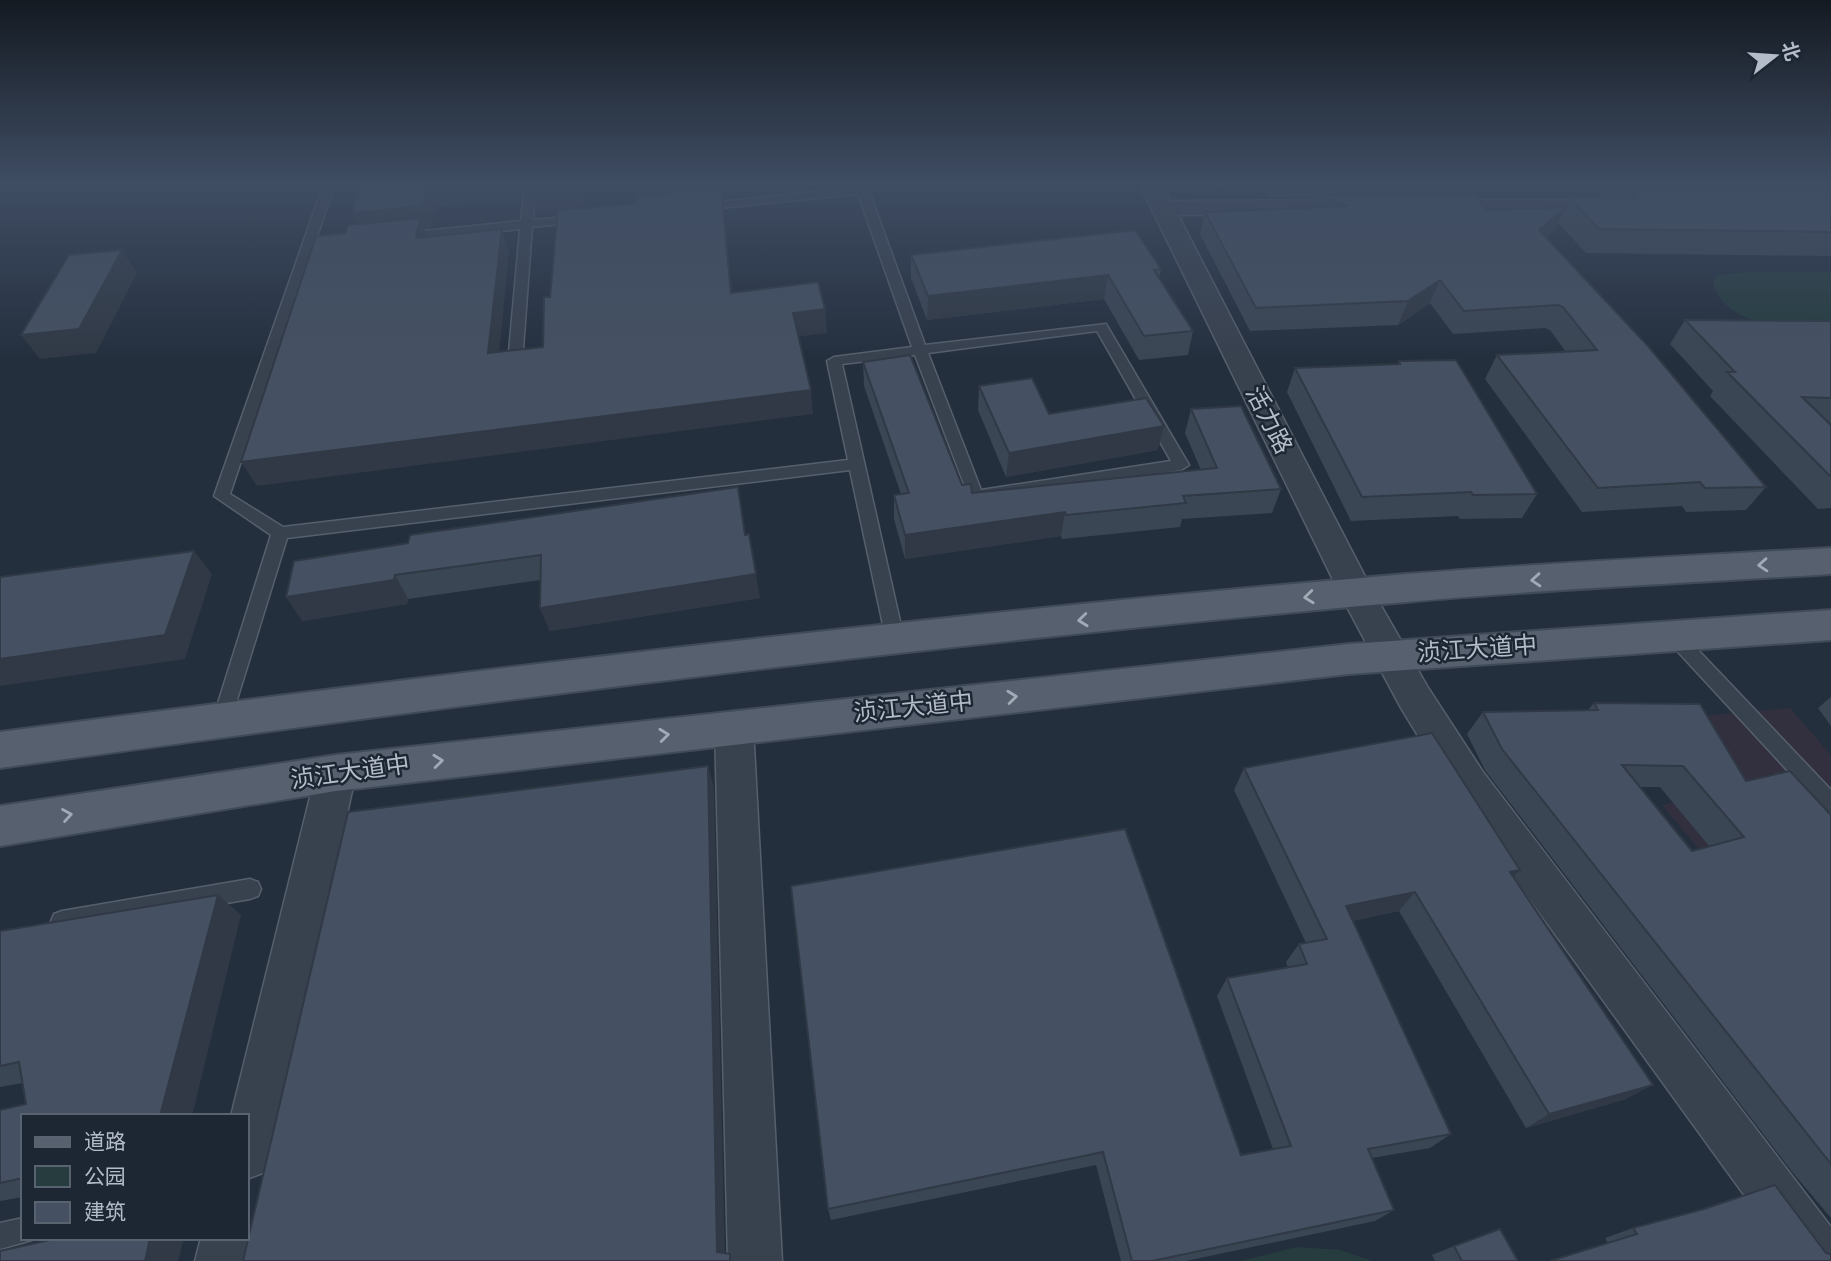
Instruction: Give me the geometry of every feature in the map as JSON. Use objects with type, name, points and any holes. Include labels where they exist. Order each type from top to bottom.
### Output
[{"type":"main road","points":[[0,750],[222,719],[708,659],[895,639],[1356,593],[1831,561]]},
{"type":"main road","name":"浈江大道中","points":[[0,826],[336,773],[734,727],[1391,655],[1831,625]]},
{"type":"street","name":"活力路","points":[[1180,242],[1356,593],[1469,784],[1824,1261]]},
{"type":"street","points":[[734,727],[755,1261]]},
{"type":"street","points":[[248,1150],[336,773]]},
{"type":"street","points":[[222,1261],[227,1240]]},
{"type":"lane","points":[[315,242],[222,496],[280,533],[856,464]]},
{"type":"lane","points":[[515,363],[524,242]]},
{"type":"lane","points":[[881,242],[920,350],[976,496],[1181,465],[1101,327],[920,350],[834,361],[895,639]]},
{"type":"lane","points":[[222,719],[280,533]]},
{"type":"lane","points":[[1674,636],[1831,804]]},
{"type":"lane","points":[[40,925],[250,889]]},
{"type":"lane","points":[[0,1236],[21,1231]]},
{"type":"shaded area","points":[[1790,708],[1831,755],[1831,1007],[1662,805],[1737,788],[1692,717]]},
{"type":"green space","points":[[1746,272],[1831,272],[1831,332],[1763,323],[1732,309],[1720,298],[1713,283],[1717,275]]},
{"type":"green space","points":[[1297,1247],[1340,1250],[1372,1261],[1241,1261]]},
{"type":"building","points":[[314,242],[501,242],[488,353],[543,347],[544,297],[550,297],[555,242],[726,242],[731,293],[818,282],[825,309],[793,313],[811,390],[241,462]]},
{"type":"building","points":[[1029,242],[1143,242],[1161,269],[1154,270],[1193,331],[1144,336],[1108,275],[928,296],[911,255]]},
{"type":"building","points":[[1221,242],[1550,242],[1648,346],[1766,487],[1705,488],[1700,482],[1598,488],[1497,355],[1597,350],[1563,307],[1558,305],[1464,311],[1440,280],[1408,301],[1256,308]]},
{"type":"building","points":[[122,250],[79,329],[21,335],[69,255]]},
{"type":"building","points":[[1685,320],[1831,321],[1831,398],[1802,397],[1831,425],[1831,477],[1727,372],[1735,372]]},
{"type":"building","points":[[910,355],[962,485],[971,484],[972,493],[1217,468],[1191,409],[1241,406],[1281,489],[1183,496],[1186,503],[1066,515],[1065,512],[905,535],[894,495],[909,493],[863,362]]},
{"type":"building","points":[[1456,360],[1537,494],[1473,495],[1471,492],[1362,497],[1295,368]]},
{"type":"building","points":[[1032,378],[1049,414],[1146,398],[1164,426],[1009,453],[979,386]]},
{"type":"building","points":[[738,487],[745,535],[749,534],[756,574],[540,608],[541,555],[395,575],[394,580],[286,597],[294,561],[408,543],[410,535]]},
{"type":"building","points":[[194,551],[165,635],[0,659],[0,577]]},
{"type":"building","points":[[1594,703],[1700,704],[1746,781],[1790,771],[1831,815],[1831,1164],[1502,749],[1483,712],[1598,710]],"holes":[[[1622,765],[1683,766],[1744,837],[1692,851]]]},
{"type":"building","points":[[1432,733],[1520,870],[1510,872],[1653,1085],[1549,1114],[1415,892],[1346,906],[1451,1134],[1368,1149],[1394,1210],[1152,1261],[1132,1261],[1103,1152],[828,1209],[791,886],[1125,829],[1241,1155],[1291,1146],[1227,978],[1307,964],[1299,944],[1327,939],[1244,768]]},
{"type":"building","points":[[708,766],[717,1252],[730,1254],[730,1261],[243,1261],[348,812]]},
{"type":"building","points":[[218,895],[161,1114],[21,1114],[21,1178],[0,1183],[0,1110],[26,1104],[19,1062],[0,1066],[0,931]]},
{"type":"building","points":[[1775,1185],[1826,1253],[1831,1254],[1831,1261],[1550,1261],[1637,1234],[1633,1228],[1704,1209]]},
{"type":"building","points":[[1500,1229],[1518,1261],[1462,1261],[1454,1246]]},
{"type":"building","points":[[50,1240],[150,1240],[145,1261],[0,1261],[0,1251]]}]
